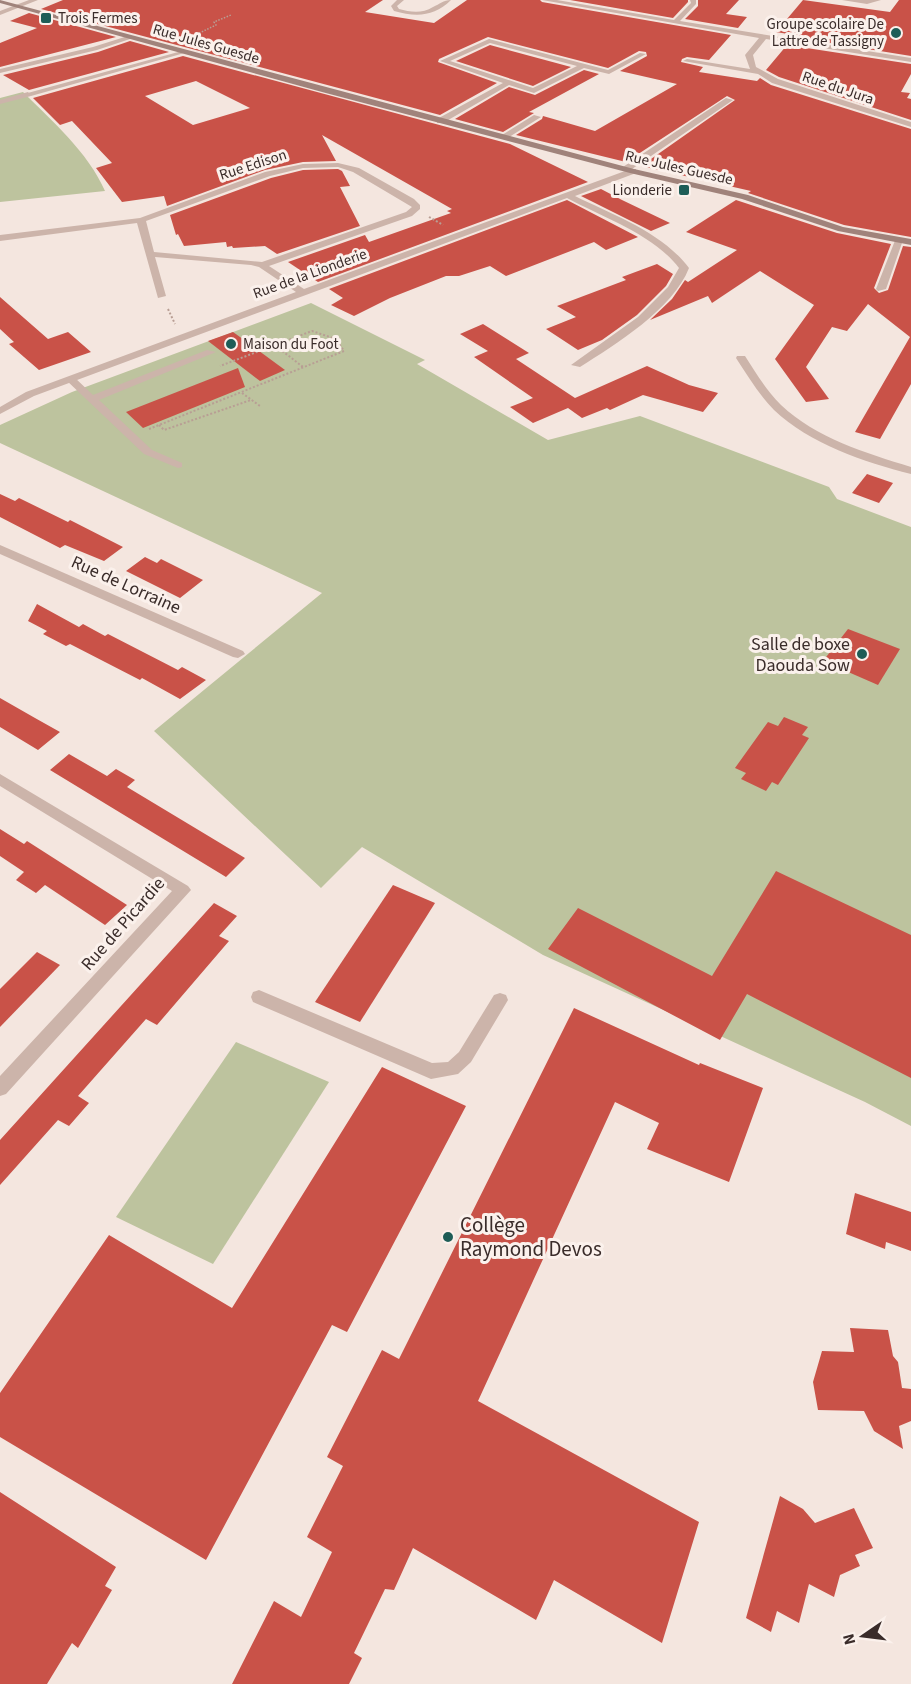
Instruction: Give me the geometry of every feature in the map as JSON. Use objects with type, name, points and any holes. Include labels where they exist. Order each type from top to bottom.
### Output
[{"type":"main road","name":"Rue Jules Guesde","points":[[0,1],[440,121],[752,199],[841,229],[911,242]]},
{"type":"street","points":[[0,13],[35,0]]},
{"type":"street","points":[[401,0],[393,6],[396,10],[420,14],[435,10],[448,0]]},
{"type":"street","points":[[545,0],[909,60],[904,68]]},
{"type":"street","points":[[675,22],[694,3],[693,0]]},
{"type":"street","points":[[845,0],[867,2],[878,0]]},
{"type":"street","points":[[0,71],[102,47],[130,37]]},
{"type":"street","points":[[758,72],[750,64],[749,55],[764,37]]},
{"type":"street","points":[[440,121],[512,82],[444,61],[489,41],[609,72],[642,54]]},
{"type":"street","points":[[0,102],[184,52]]},
{"type":"street","name":"Rue du Jura","points":[[687,62],[758,72],[795,88],[911,125]]},
{"type":"street","points":[[508,83],[534,91],[582,66]]},
{"type":"street","name":"Rue de la Lionderie","points":[[0,411],[30,394],[629,170],[729,100]]},
{"type":"street","points":[[503,137],[537,117]]},
{"type":"street","name":"Rue Edison","points":[[0,238],[141,220],[268,174],[314,165],[339,165],[356,170],[415,203],[416,209]]},
{"type":"street","points":[[567,195],[653,242],[676,257],[684,268],[672,288],[637,325],[576,365]]},
{"type":"street","points":[[262,265],[409,214],[416,209]]},
{"type":"street","points":[[141,220],[161,295]]},
{"type":"street","points":[[881,289],[899,240]]},
{"type":"street","points":[[150,254],[238,260],[262,265],[302,292]]},
{"type":"street","points":[[92,399],[210,352]]},
{"type":"street","points":[[741,358],[761,389],[784,414],[854,453],[911,471]]},
{"type":"street","points":[[70,379],[148,452],[178,465]]},
{"type":"street","name":"Rue de Lorraine","points":[[0,549],[238,654]]},
{"type":"street","name":"Rue de Picardie","points":[[0,779],[183,890],[0,1088]]},
{"type":"street","points":[[259,997],[431,1071],[452,1069],[465,1057],[500,1000]]},
{"type":"path","points":[[188,39],[216,25],[214,22],[231,15]]},
{"type":"path","points":[[416,209],[459,235]]},
{"type":"path","points":[[161,295],[182,337]]},
{"type":"path","points":[[131,436],[344,351],[336,339],[312,331]]},
{"type":"path","points":[[275,345],[303,367]]},
{"type":"path","points":[[241,392],[260,406]]},
{"type":"path","points":[[159,425],[164,430],[251,400]]},
{"type":"green space","points":[[23,92],[79,150],[105,191],[0,202],[0,98]]},
{"type":"green space","points":[[311,303],[425,360],[417,364],[548,440],[640,416],[829,487],[837,499],[911,527],[911,1126],[865,1102],[543,955],[362,847],[321,888],[154,731],[322,593],[0,443],[0,425],[72,392]]},
{"type":"green space","points":[[236,1042],[329,1082],[213,1264],[116,1217]]},
{"type":"building","points":[[63,0],[383,0],[365,12],[434,23],[467,0],[540,0],[731,35],[709,60],[687,57],[681,62],[703,67],[699,72],[757,81],[760,78],[771,85],[911,129],[911,237],[844,225],[748,193],[751,191],[641,166],[735,100],[727,96],[626,162],[516,135],[542,119],[543,116],[595,131],[677,84],[620,71],[647,56],[646,52],[639,51],[608,68],[488,37],[439,59],[438,62],[497,83],[440,115],[41,9]]},
{"type":"building","points":[[570,0],[688,0],[688,2],[673,18]]},
{"type":"building","points":[[698,0],[739,0],[726,14],[747,17],[738,28],[685,19],[698,6]]},
{"type":"building","points":[[803,0],[890,12],[899,0],[911,0],[911,56],[793,37],[794,35],[776,32]]},
{"type":"building","points":[[29,13],[116,37],[0,67],[0,43],[37,28],[10,21]]},
{"type":"building","points":[[130,41],[169,52],[29,90],[3,75],[98,52]]},
{"type":"building","points":[[490,45],[571,67],[533,86],[456,61]]},
{"type":"building","points":[[787,45],[911,64],[911,74],[901,92],[910,93],[907,98],[911,99],[911,120],[779,77],[766,70]]},
{"type":"building","points":[[183,56],[510,144],[588,182],[318,282],[288,262],[365,235],[369,242],[451,213],[447,211],[452,209],[322,135],[336,161],[303,162],[265,170],[167,206],[164,196],[122,202],[96,168],[112,163],[72,121],[60,125],[33,98]],"holes":[[[196,81],[250,108],[193,125],[145,96]]]},
{"type":"building","points":[[584,70],[599,74],[529,112],[534,113],[503,132],[455,119],[509,87],[535,95]]},
{"type":"building","points":[[338,169],[342,171],[350,186],[340,187],[360,226],[277,254],[265,246],[233,248],[232,246],[227,247],[226,242],[184,246],[178,234],[176,235],[170,215],[271,178],[303,170]]},
{"type":"building","points":[[601,189],[670,223],[651,231],[581,196]]},
{"type":"building","points":[[567,200],[638,237],[606,250],[594,242],[506,276],[490,266],[459,276],[446,276],[390,298],[354,316],[331,305],[343,298],[329,289]]},
{"type":"building","points":[[736,200],[837,233],[891,244],[874,288],[879,293],[888,290],[903,246],[911,247],[911,384],[880,439],[855,432],[910,337],[868,304],[847,331],[832,327],[806,367],[829,399],[806,402],[775,359],[814,305],[760,271],[712,303],[708,296],[650,320],[672,299],[685,280],[688,282],[737,250],[686,232]]},
{"type":"building","points":[[657,264],[673,274],[666,286],[637,315],[602,340],[578,350],[546,329],[576,317],[557,306],[626,280],[622,277]]},
{"type":"building","points":[[0,297],[48,339],[68,332],[91,352],[39,370],[9,344],[14,342],[0,329]]},
{"type":"building","points":[[483,324],[529,353],[516,359],[575,398],[647,366],[689,385],[718,393],[703,412],[643,395],[610,410],[607,408],[582,418],[568,408],[533,423],[510,407],[533,398],[474,357],[488,351],[460,334]]},
{"type":"building","points":[[233,332],[285,370],[260,381],[208,341]]},
{"type":"building","points":[[238,368],[245,387],[143,428],[126,412]]},
{"type":"building","points":[[867,474],[893,483],[879,503],[852,493]]},
{"type":"building","points":[[0,494],[15,501],[19,498],[68,522],[70,520],[123,547],[104,561],[65,545],[60,548],[0,517]]},
{"type":"building","points":[[145,557],[157,563],[161,559],[203,580],[180,598],[126,571]]},
{"type":"building","points":[[37,604],[79,627],[83,624],[105,636],[108,634],[178,670],[182,667],[206,680],[180,699],[142,678],[140,680],[70,644],[66,646],[43,634],[47,631],[28,621]]},
{"type":"building","name":"Salle de boxe Daouda Sow","points":[[848,629],[900,649],[878,685],[823,661]]},
{"type":"building","points":[[0,698],[60,732],[38,750],[0,727]]},
{"type":"building","points":[[784,717],[808,727],[802,735],[809,738],[778,785],[772,782],[766,791],[741,779],[746,773],[735,768],[768,722],[778,726]]},
{"type":"building","points":[[69,754],[107,776],[116,769],[135,780],[127,787],[245,858],[226,877],[50,770]]},
{"type":"building","points":[[0,829],[24,844],[27,841],[127,905],[105,925],[45,885],[36,893],[16,880],[24,872],[0,856]]},
{"type":"building","points":[[776,871],[911,935],[911,1078],[747,994],[720,1040],[548,949],[578,908],[712,976]]},
{"type":"building","points":[[393,885],[435,903],[360,1022],[315,1002]]},
{"type":"building","points":[[214,903],[237,916],[219,936],[229,941],[157,1025],[146,1019],[78,1096],[89,1103],[69,1126],[58,1120],[0,1185],[0,1140]]},
{"type":"building","points":[[37,952],[60,965],[0,1027],[0,989]]},
{"type":"building","points":[[574,1008],[699,1065],[700,1063],[763,1088],[729,1182],[647,1149],[659,1123],[615,1102],[478,1401],[699,1522],[662,1643],[554,1580],[536,1620],[413,1548],[394,1590],[385,1589],[354,1653],[362,1658],[349,1684],[232,1684],[274,1601],[301,1617],[332,1552],[307,1537],[343,1466],[327,1457],[382,1350],[399,1359]]},
{"type":"building","points":[[382,1067],[466,1106],[347,1332],[332,1325],[206,1560],[0,1437],[0,1393],[109,1235],[232,1308]]},
{"type":"building","points":[[855,1193],[911,1212],[911,1251],[886,1242],[885,1249],[846,1234]]},
{"type":"building","points":[[850,1328],[888,1330],[893,1356],[898,1362],[902,1388],[911,1389],[911,1421],[899,1426],[903,1449],[874,1431],[864,1411],[818,1410],[813,1382],[822,1351],[854,1352]]},
{"type":"building","points":[[0,1492],[116,1567],[105,1586],[112,1590],[78,1648],[72,1643],[47,1684],[0,1684]]},
{"type":"building","points":[[780,1496],[803,1509],[815,1523],[854,1508],[873,1548],[855,1555],[860,1566],[840,1575],[834,1597],[809,1584],[799,1623],[777,1611],[771,1632],[746,1618]]},
{"type":"place","name":"Trois Fermes","points":[[46,18]]},
{"type":"place","name":"Groupe scolaire De Lattre de Tassigny","points":[[896,33]]},
{"type":"place","name":"Lionderie","points":[[684,190]]},
{"type":"place","name":"Maison du Foot","points":[[231,344]]},
{"type":"place","name":"Salle de boxe Daouda Sow","points":[[862,654]]},
{"type":"place","name":"Collège Raymond Devos","points":[[448,1237]]}]
